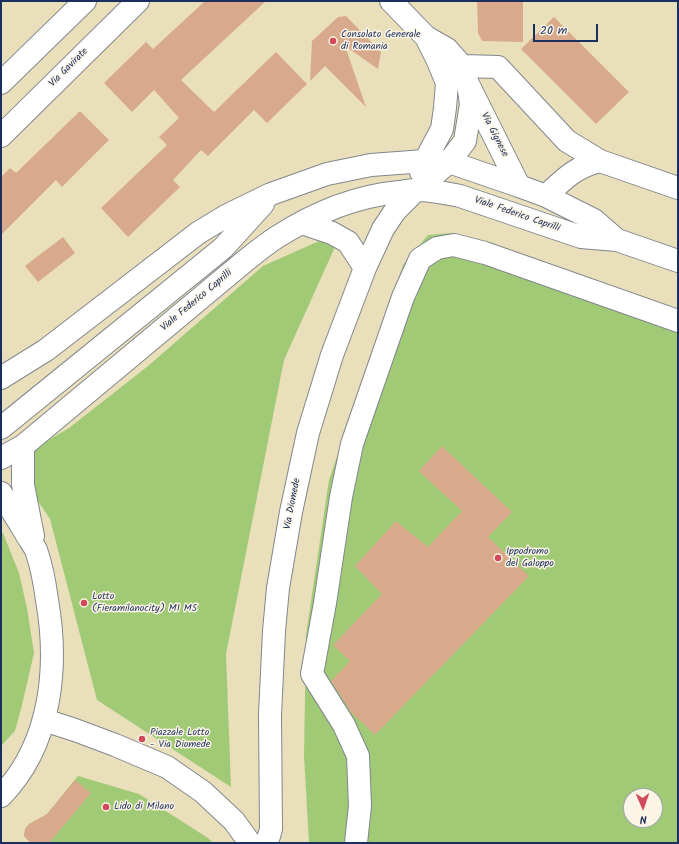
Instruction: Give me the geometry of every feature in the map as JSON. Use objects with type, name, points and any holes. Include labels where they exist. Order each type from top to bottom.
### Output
[{"type":"street","points":[[1,83],[84,1]]},
{"type":"street","name":"Via Gavirate","points":[[1,136],[138,1]]},
{"type":"street","name":"Via Gignese","points":[[402,4],[426,37],[447,83],[442,129],[425,160]]},
{"type":"street","name":"Via Gignese","points":[[426,37],[447,49],[465,75],[519,186]]},
{"type":"street","points":[[465,75],[498,68],[567,141],[600,161],[678,188]]},
{"type":"street","name":"Via Gignese","points":[[449,162],[465,141],[471,104],[465,75]]},
{"type":"street","points":[[416,190],[425,160]]},
{"type":"street","name":"Viale Federico Caprilli","points":[[1,378],[46,350],[198,232],[226,216],[272,194],[327,174],[371,165],[425,160],[449,162],[546,196],[594,220],[617,240]]},
{"type":"street","points":[[546,196],[572,172],[589,164],[600,161]]},
{"type":"street","points":[[416,190],[449,162]]},
{"type":"street","name":"Viale Federico Caprilli","points":[[1,458],[24,446],[245,261],[276,238],[302,223],[332,209],[363,198],[391,192],[416,190],[439,191],[460,196],[582,237],[617,240],[678,261]]},
{"type":"street","name":"Via Diomede","points":[[267,843],[271,829],[270,715],[274,631],[278,588],[291,512],[308,433],[332,355],[365,268],[383,229],[395,211],[416,190]]},
{"type":"street","name":"Viale Federico Caprilli","points":[[1,428],[223,248],[272,194]]},
{"type":"street","points":[[302,223],[332,233],[348,242],[365,268]]},
{"type":"street","points":[[356,843],[360,806],[358,756],[344,725],[312,674],[326,603],[341,497],[352,444],[403,297],[420,259],[437,248],[454,245],[485,253],[678,321]]},
{"type":"street","points":[[1,796],[18,776],[30,757],[38,739],[44,720],[51,679],[52,638],[50,616],[23,485],[24,446]]},
{"type":"street","points":[[1,493],[36,550]]},
{"type":"street","points":[[44,720],[115,745],[167,767],[203,792],[234,821],[250,843]]},
{"type":"green space","name":"Ippodromo del Galoppo","points":[[451,233],[678,312],[678,843],[309,843],[304,756],[306,635],[329,480],[403,265],[428,235]]},
{"type":"green space","points":[[326,238],[339,238],[284,360],[226,654],[231,787],[97,700],[50,519],[12,462],[69,428],[148,366],[263,266]]},
{"type":"green space","points":[[1,532],[3,533],[19,573],[27,608],[34,653],[15,731],[1,746]]},
{"type":"green space","name":"Lido di Milano","points":[[78,776],[139,794],[208,838],[213,843],[31,843],[24,836],[27,826],[36,820],[39,824]]},
{"type":"building","points":[[205,1],[266,1],[181,80],[214,112],[276,52],[307,84],[267,123],[254,110],[208,156],[201,150],[173,180],[180,187],[128,237],[101,208],[167,145],[159,137],[179,118],[154,90],[132,112],[104,83],[146,42],[153,49]]},
{"type":"building","points":[[477,1],[523,1],[523,42],[482,41],[478,33]]},
{"type":"building","points":[[346,16],[381,52],[378,69],[345,46],[366,107],[325,66],[310,81],[312,41],[338,17]]},
{"type":"building","points":[[554,17],[629,92],[596,124],[521,49]]},
{"type":"building","points":[[80,111],[109,140],[62,187],[56,180],[1,235],[1,177],[10,168],[16,173]]},
{"type":"building","points":[[63,237],[75,253],[38,282],[25,266]]},
{"type":"building","points":[[442,446],[512,512],[488,537],[529,576],[375,735],[351,712],[331,681],[350,661],[333,645],[382,594],[355,566],[396,521],[428,547],[462,511],[419,471]]},
{"type":"building","points":[[75,780],[91,793],[49,843],[31,843],[24,836],[25,829],[29,824],[47,814]]},
{"type":"place","name":"Consolato Generale di Romania","points":[[333,41]]},
{"type":"place","name":"Ippodromo del Galoppo","points":[[498,558]]},
{"type":"place","name":"Lotto (Fieramilanocity) M1 M5","points":[[84,603]]},
{"type":"place","name":"Piazzale Lotto - Via Diomede","points":[[142,739]]},
{"type":"place","name":"Lido di Milano","points":[[106,807]]}]
